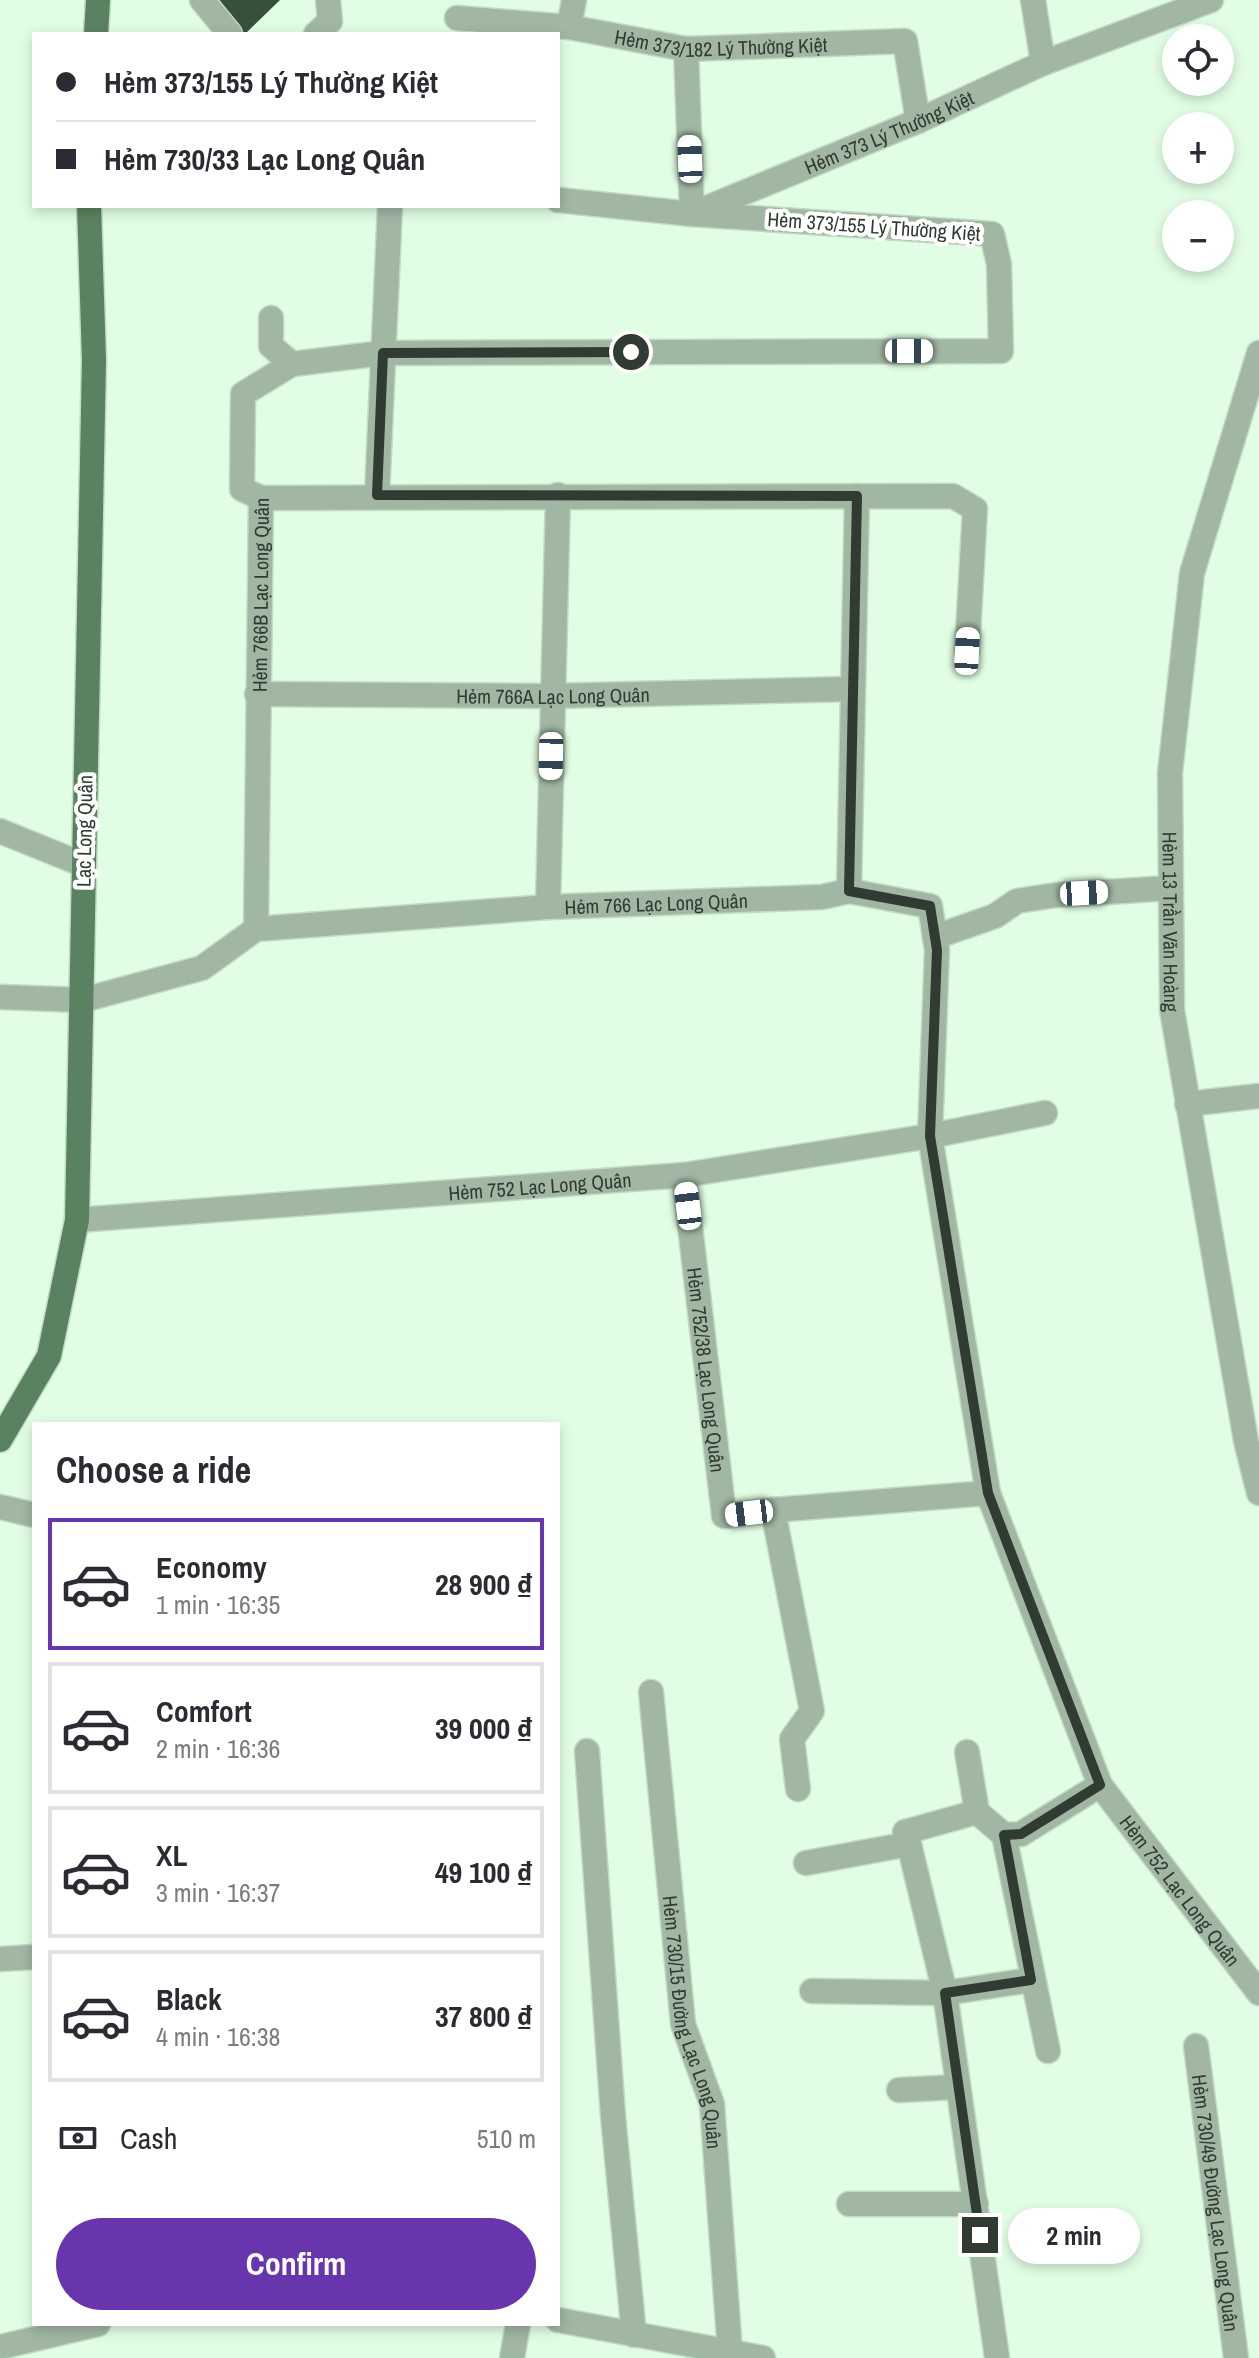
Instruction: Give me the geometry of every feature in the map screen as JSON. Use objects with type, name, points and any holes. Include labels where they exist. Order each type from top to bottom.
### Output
[{"type":"main road","points":[[96,32],[98,0]]},
{"type":"main road","name":"Lạc Long Quân","points":[[0,1440],[49,1356],[77,1220],[94,360],[89,208]]},
{"type":"street","points":[[202,0],[228,32]]},
{"type":"street","points":[[318,32],[330,21],[328,0]]},
{"type":"street","points":[[569,27],[574,0]]},
{"type":"street","points":[[1033,0],[1043,63]]},
{"type":"street","name":"Hẻm 373 Lý Thường Kiệt","points":[[560,200],[692,214],[918,121],[1043,63],[1211,0]]},
{"type":"street","name":"Hẻm 373/182 Lý Thường Kiệt","points":[[456,17],[569,27],[686,49],[905,41],[918,121]]},
{"type":"street","points":[[686,49],[692,214]]},
{"type":"street","points":[[377,495],[390,208]]},
{"type":"street","name":"Hẻm 373/155 Lý Thường Kiệt","points":[[383,353],[1001,351],[999,264],[992,234],[692,214]]},
{"type":"street","points":[[271,318],[271,346],[292,364]]},
{"type":"street","points":[[261,498],[242,489],[243,394],[292,364],[383,353]]},
{"type":"street","name":"Hẻm 13 Trần Văn Hoàng","points":[[1259,353],[1192,573],[1170,773],[1172,1010],[1246,1441],[1259,1493]]},
{"type":"street","name":"Hẻm 766B Lạc Long Quân","points":[[256,929],[261,498],[377,495],[953,496],[975,509],[967,651]]},
{"type":"street","points":[[548,907],[558,495]]},
{"type":"street","points":[[849,891],[857,496]]},
{"type":"street","name":"Hẻm 766A Lạc Long Quân","points":[[257,694],[552,696],[851,689]]},
{"type":"street","points":[[0,831],[84,865]]},
{"type":"street","points":[[1045,1113],[930,1136],[935,937],[995,916],[1017,901],[1056,895],[1171,888]]},
{"type":"street","name":"Hẻm 766 Lạc Long Quân","points":[[256,929],[548,907],[822,897],[849,891],[930,906],[935,937]]},
{"type":"street","points":[[0,997],[83,1000],[202,968],[256,929]]},
{"type":"street","points":[[1187,1104],[1259,1096]]},
{"type":"street","name":"Hẻm 752 Lạc Long Quân","points":[[77,1220],[684,1175],[930,1136],[988,1493],[1100,1785],[1259,1993]]},
{"type":"street","name":"Hẻm 752/38 Lạc Long Quân","points":[[684,1175],[724,1516],[773,1510]]},
{"type":"street","points":[[798,1789],[792,1739],[812,1711],[773,1510],[988,1493]]},
{"type":"street","points":[[0,1507],[32,1515]]},
{"type":"street","name":"Hẻm 730/15 Đường Lạc Long Quân","points":[[651,1692],[683,2024],[712,2104],[730,2352]]},
{"type":"street","points":[[587,1751],[613,2116],[634,2335]]},
{"type":"street","points":[[967,1752],[977,1812],[1004,1835],[1031,1980],[1048,2051]]},
{"type":"street","points":[[1004,1835],[1021,1834],[1100,1785]]},
{"type":"street","points":[[977,1812],[905,1832],[945,1993],[997,2358]]},
{"type":"street","points":[[806,1863],[909,1844]]},
{"type":"street","points":[[0,1959],[32,1957]]},
{"type":"street","points":[[812,1991],[945,1993],[1031,1980]]},
{"type":"street","name":"Hẻm 730/49 Đường Lạc Long Quân","points":[[1196,2046],[1236,2358]]},
{"type":"street","points":[[899,2090],[958,2087]]},
{"type":"street","points":[[849,2204],[976,2204]]},
{"type":"street","points":[[560,2320],[763,2358]]},
{"type":"street","points":[[0,2347],[89,2326]]},
{"type":"street","points":[[512,2358],[518,2326]]},
{"type":"building","points":[[220,0],[280,0],[247,32],[243,32],[214,6]]},
{"type":"route","points":[[631,352],[383,353],[377,495],[857,496],[849,891],[930,906],[937,950],[930,1136],[988,1493],[1100,1785],[1021,1834],[1004,1835],[1031,1980],[945,1993],[980,2235]]}]
